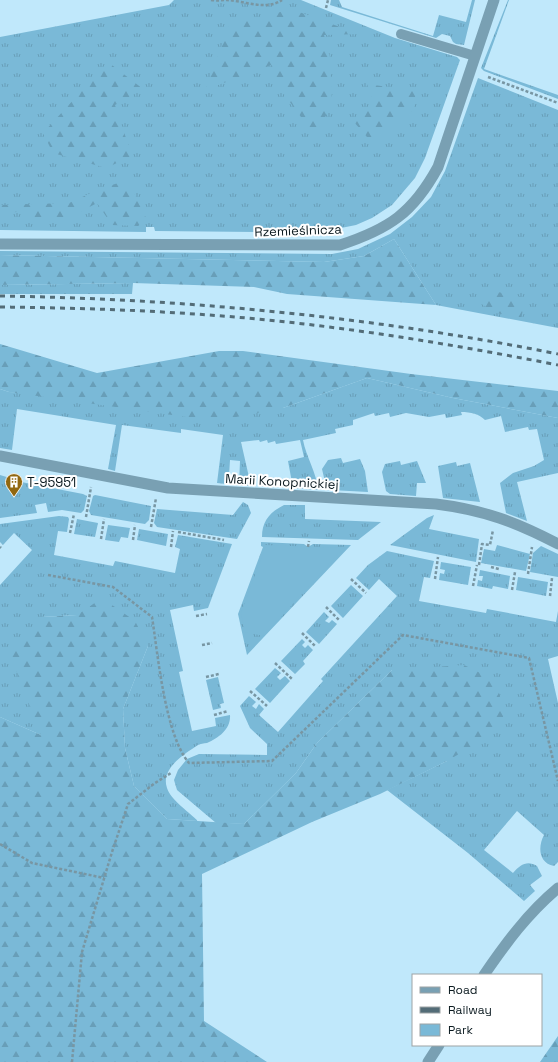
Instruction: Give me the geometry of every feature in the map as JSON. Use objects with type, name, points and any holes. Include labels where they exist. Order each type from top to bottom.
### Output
[{"type":"street","name":"Rzemieślnicza","points":[[0,244],[340,245],[363,237],[388,225],[412,205],[427,187],[438,167],[494,0]]},
{"type":"street","name":"Marii Konopnickiej","points":[[0,456],[168,488],[436,504],[469,508],[495,516],[558,544]]},
{"type":"street","points":[[485,974],[511,937],[541,902],[558,888]]},
{"type":"street","points":[[428,1062],[438,1046]]},
{"type":"lane","points":[[401,34],[475,56]]},
{"type":"path","points":[[212,0],[227,0],[263,6],[276,4],[282,0]]},
{"type":"path","points":[[326,8],[328,0]]},
{"type":"path","points":[[488,77],[558,104]]},
{"type":"path","points":[[86,516],[89,498]]},
{"type":"path","points":[[151,527],[154,509]]},
{"type":"path","points":[[70,533],[74,514]]},
{"type":"path","points":[[473,586],[482,544],[490,545],[495,516]]},
{"type":"path","points":[[101,539],[104,519]]},
{"type":"path","points":[[133,540],[135,525]]},
{"type":"path","points":[[171,547],[173,531]]},
{"type":"path","points":[[178,532],[224,540]]},
{"type":"path","points":[[528,574],[535,533]]},
{"type":"path","points":[[308,547],[309,541]]},
{"type":"path","points":[[435,579],[438,557]]},
{"type":"path","points":[[491,567],[499,569]]},
{"type":"path","points":[[512,590],[515,572]]},
{"type":"path","points":[[48,575],[113,587],[152,617],[167,712],[180,750],[189,763],[272,761],[403,635],[529,658],[558,781]]},
{"type":"path","points":[[550,596],[552,578]]},
{"type":"path","points":[[351,579],[366,593]]},
{"type":"path","points":[[326,607],[340,621]]},
{"type":"path","points":[[196,616],[207,614]]},
{"type":"path","points":[[302,633],[316,646]]},
{"type":"path","points":[[202,645],[212,643]]},
{"type":"path","points":[[275,663],[292,679]]},
{"type":"path","points":[[206,677],[219,674]]},
{"type":"path","points":[[250,691],[267,706]]},
{"type":"path","points":[[214,714],[228,711]]},
{"type":"path","points":[[72,1062],[82,952],[128,804],[171,773]]},
{"type":"path","points":[[0,844],[32,863],[104,878]]},
{"type":"green space","points":[[174,0],[301,0],[395,38],[457,57],[460,60],[425,158],[415,178],[392,205],[372,218],[356,225],[341,228],[315,231],[258,232],[155,231],[154,227],[146,227],[146,232],[0,230],[0,37],[169,5]]},
{"type":"green space","points":[[331,0],[339,0],[342,7],[433,36],[439,15],[466,22],[472,0],[475,0],[464,45],[456,44],[450,36],[442,34],[436,38],[330,5]]},
{"type":"green space","points":[[508,0],[484,69],[558,95],[558,99],[484,71],[481,68]]},
{"type":"green space","points":[[291,9],[359,34],[324,35],[330,58],[332,104],[315,136],[281,90],[271,65],[205,90],[229,26]]},
{"type":"green space","points":[[108,62],[143,89],[115,105],[132,156],[106,168],[53,153],[43,133]]},
{"type":"green space","points":[[478,78],[558,110],[558,328],[436,305],[394,239],[364,256],[324,262],[0,255],[0,251],[332,254],[358,249],[390,234],[412,217],[431,197],[445,171]]},
{"type":"green space","points":[[367,84],[416,91],[414,109],[373,144],[354,122],[374,103]]},
{"type":"green space","points":[[128,180],[147,220],[138,226],[112,225],[97,203],[61,222],[36,220],[18,211],[0,219],[0,205],[69,203],[102,188]]},
{"type":"green space","points":[[394,239],[436,305],[287,294],[254,287],[133,283],[0,285],[0,255],[324,262],[364,256]]},
{"type":"green space","points":[[133,283],[132,294],[0,294],[0,285]]},
{"type":"green space","points":[[498,292],[526,298],[521,318],[496,313],[477,301]]},
{"type":"green space","points":[[0,344],[97,373],[219,351],[243,351],[411,374],[558,391],[558,418],[453,398],[367,378],[283,408],[215,421],[9,392],[0,389]]},
{"type":"green space","points":[[367,378],[453,398],[558,418],[558,473],[517,482],[527,521],[506,513],[500,483],[513,473],[534,466],[544,460],[537,429],[529,430],[528,427],[505,432],[501,416],[485,420],[477,415],[465,412],[461,412],[462,415],[446,418],[445,414],[429,417],[406,413],[390,417],[389,413],[375,416],[374,413],[353,420],[353,425],[335,429],[336,433],[303,440],[306,453],[316,477],[318,490],[293,488],[288,461],[304,457],[300,440],[276,444],[275,441],[268,443],[267,440],[260,442],[259,440],[241,442],[251,486],[239,485],[240,461],[230,460],[229,476],[226,476],[226,484],[217,483],[223,435],[181,429],[181,433],[122,425],[115,471],[108,469],[116,425],[17,409],[12,450],[0,448],[0,389],[9,392],[283,408]]},
{"type":"green space","points":[[341,458],[343,463],[360,459],[365,471],[368,492],[331,490],[325,482],[322,469],[328,460]]},
{"type":"green space","points":[[400,461],[401,465],[417,461],[426,483],[417,483],[416,496],[390,494],[386,491],[382,472],[385,464]]},
{"type":"green space","points":[[456,462],[457,466],[470,463],[480,502],[443,498],[438,466]]},
{"type":"green space","points":[[0,475],[10,478],[11,480],[83,494],[87,496],[84,510],[81,513],[62,510],[48,512],[46,503],[35,505],[37,513],[0,518]]},
{"type":"green space","points":[[95,495],[151,506],[149,520],[145,524],[91,515],[89,511],[93,496]]},
{"type":"green space","points":[[243,502],[248,505],[251,513],[237,539],[157,527],[154,523],[157,509],[233,515]]},
{"type":"green space","points":[[284,505],[305,505],[305,519],[381,522],[358,540],[262,537],[265,522],[271,514]]},
{"type":"green space","points":[[434,515],[429,529],[479,539],[476,562],[390,545],[427,518]]},
{"type":"green space","points":[[59,516],[68,517],[69,519],[67,532],[58,531],[54,555],[113,566],[115,561],[175,573],[180,549],[175,547],[178,535],[232,544],[208,608],[194,611],[193,605],[170,610],[183,671],[179,672],[192,731],[216,726],[215,718],[230,715],[229,725],[220,736],[207,743],[198,745],[187,752],[175,762],[167,774],[167,788],[172,797],[198,821],[167,819],[134,786],[125,748],[123,709],[148,646],[77,615],[42,617],[41,735],[0,717],[0,585],[32,550],[14,533],[3,545],[0,542],[0,524]]},
{"type":"green space","points":[[77,519],[98,523],[95,537],[74,534]]},
{"type":"green space","points":[[108,525],[130,528],[128,538],[121,537],[119,542],[105,540]]},
{"type":"green space","points":[[139,529],[168,534],[166,546],[137,540]]},
{"type":"green space","points":[[261,542],[304,544],[308,547],[313,544],[351,545],[247,655],[238,614],[263,547],[261,546]]},
{"type":"green space","points":[[266,545],[343,548],[264,636],[245,632],[241,613]]},
{"type":"green space","points":[[497,545],[530,554],[526,571],[481,563],[484,549],[495,551]]},
{"type":"green space","points":[[541,546],[558,554],[558,577],[530,572],[533,553]]},
{"type":"green space","points":[[387,551],[434,561],[430,578],[424,577],[419,601],[486,613],[487,609],[556,622],[558,611],[558,656],[548,659],[558,703],[558,862],[554,866],[542,858],[540,849],[544,835],[517,811],[484,850],[513,873],[527,863],[537,866],[542,876],[530,885],[535,891],[524,901],[468,853],[387,790],[447,761],[392,670],[317,743],[296,773],[244,824],[216,823],[177,790],[174,780],[178,770],[187,759],[199,754],[267,755],[267,744],[250,728],[240,706],[249,696],[256,702],[252,706],[256,709],[259,704],[264,709],[259,715],[278,732],[323,681],[321,679],[397,596],[379,579],[369,590],[356,578],[368,565]]},
{"type":"green space","points":[[441,562],[471,567],[468,585],[439,580],[440,573],[444,574],[445,570],[440,569]]},
{"type":"green space","points":[[480,570],[510,576],[508,589],[493,586],[492,589],[477,586],[478,580],[482,581],[483,576],[479,576]]},
{"type":"green space","points":[[518,577],[548,582],[546,596],[516,590]]},
{"type":"green space","points":[[351,585],[363,596],[343,618],[331,606]]},
{"type":"green space","points":[[102,598],[135,621],[148,646],[123,709],[125,748],[134,786],[167,819],[244,824],[296,773],[317,743],[392,670],[464,665],[497,681],[505,727],[447,761],[380,794],[312,822],[202,874],[204,1021],[267,1062],[0,1062],[0,717],[41,735],[11,657],[23,639],[42,617],[77,615]]},
{"type":"green space","points":[[324,612],[329,617],[325,621],[329,623],[332,620],[337,624],[319,644],[306,632]]},
{"type":"green space","points":[[302,639],[305,642],[302,645],[305,648],[308,645],[313,650],[303,661],[305,664],[295,674],[281,661]]},
{"type":"green space","points":[[275,668],[281,673],[277,677],[280,680],[285,676],[290,681],[270,703],[255,689]]},
{"type":"green space","points":[[218,677],[224,703],[220,704],[221,708],[213,710],[206,680]]},
{"type":"green space","points":[[558,1036],[558,1062],[540,1062]]},
{"type":"railway","points":[[0,296],[141,301],[280,312],[420,330],[558,354]]},
{"type":"railway","points":[[0,307],[148,311],[259,319],[362,331],[427,341],[558,365]]},
{"type":"place","name":"T-95951","points":[[14,497]]}]
